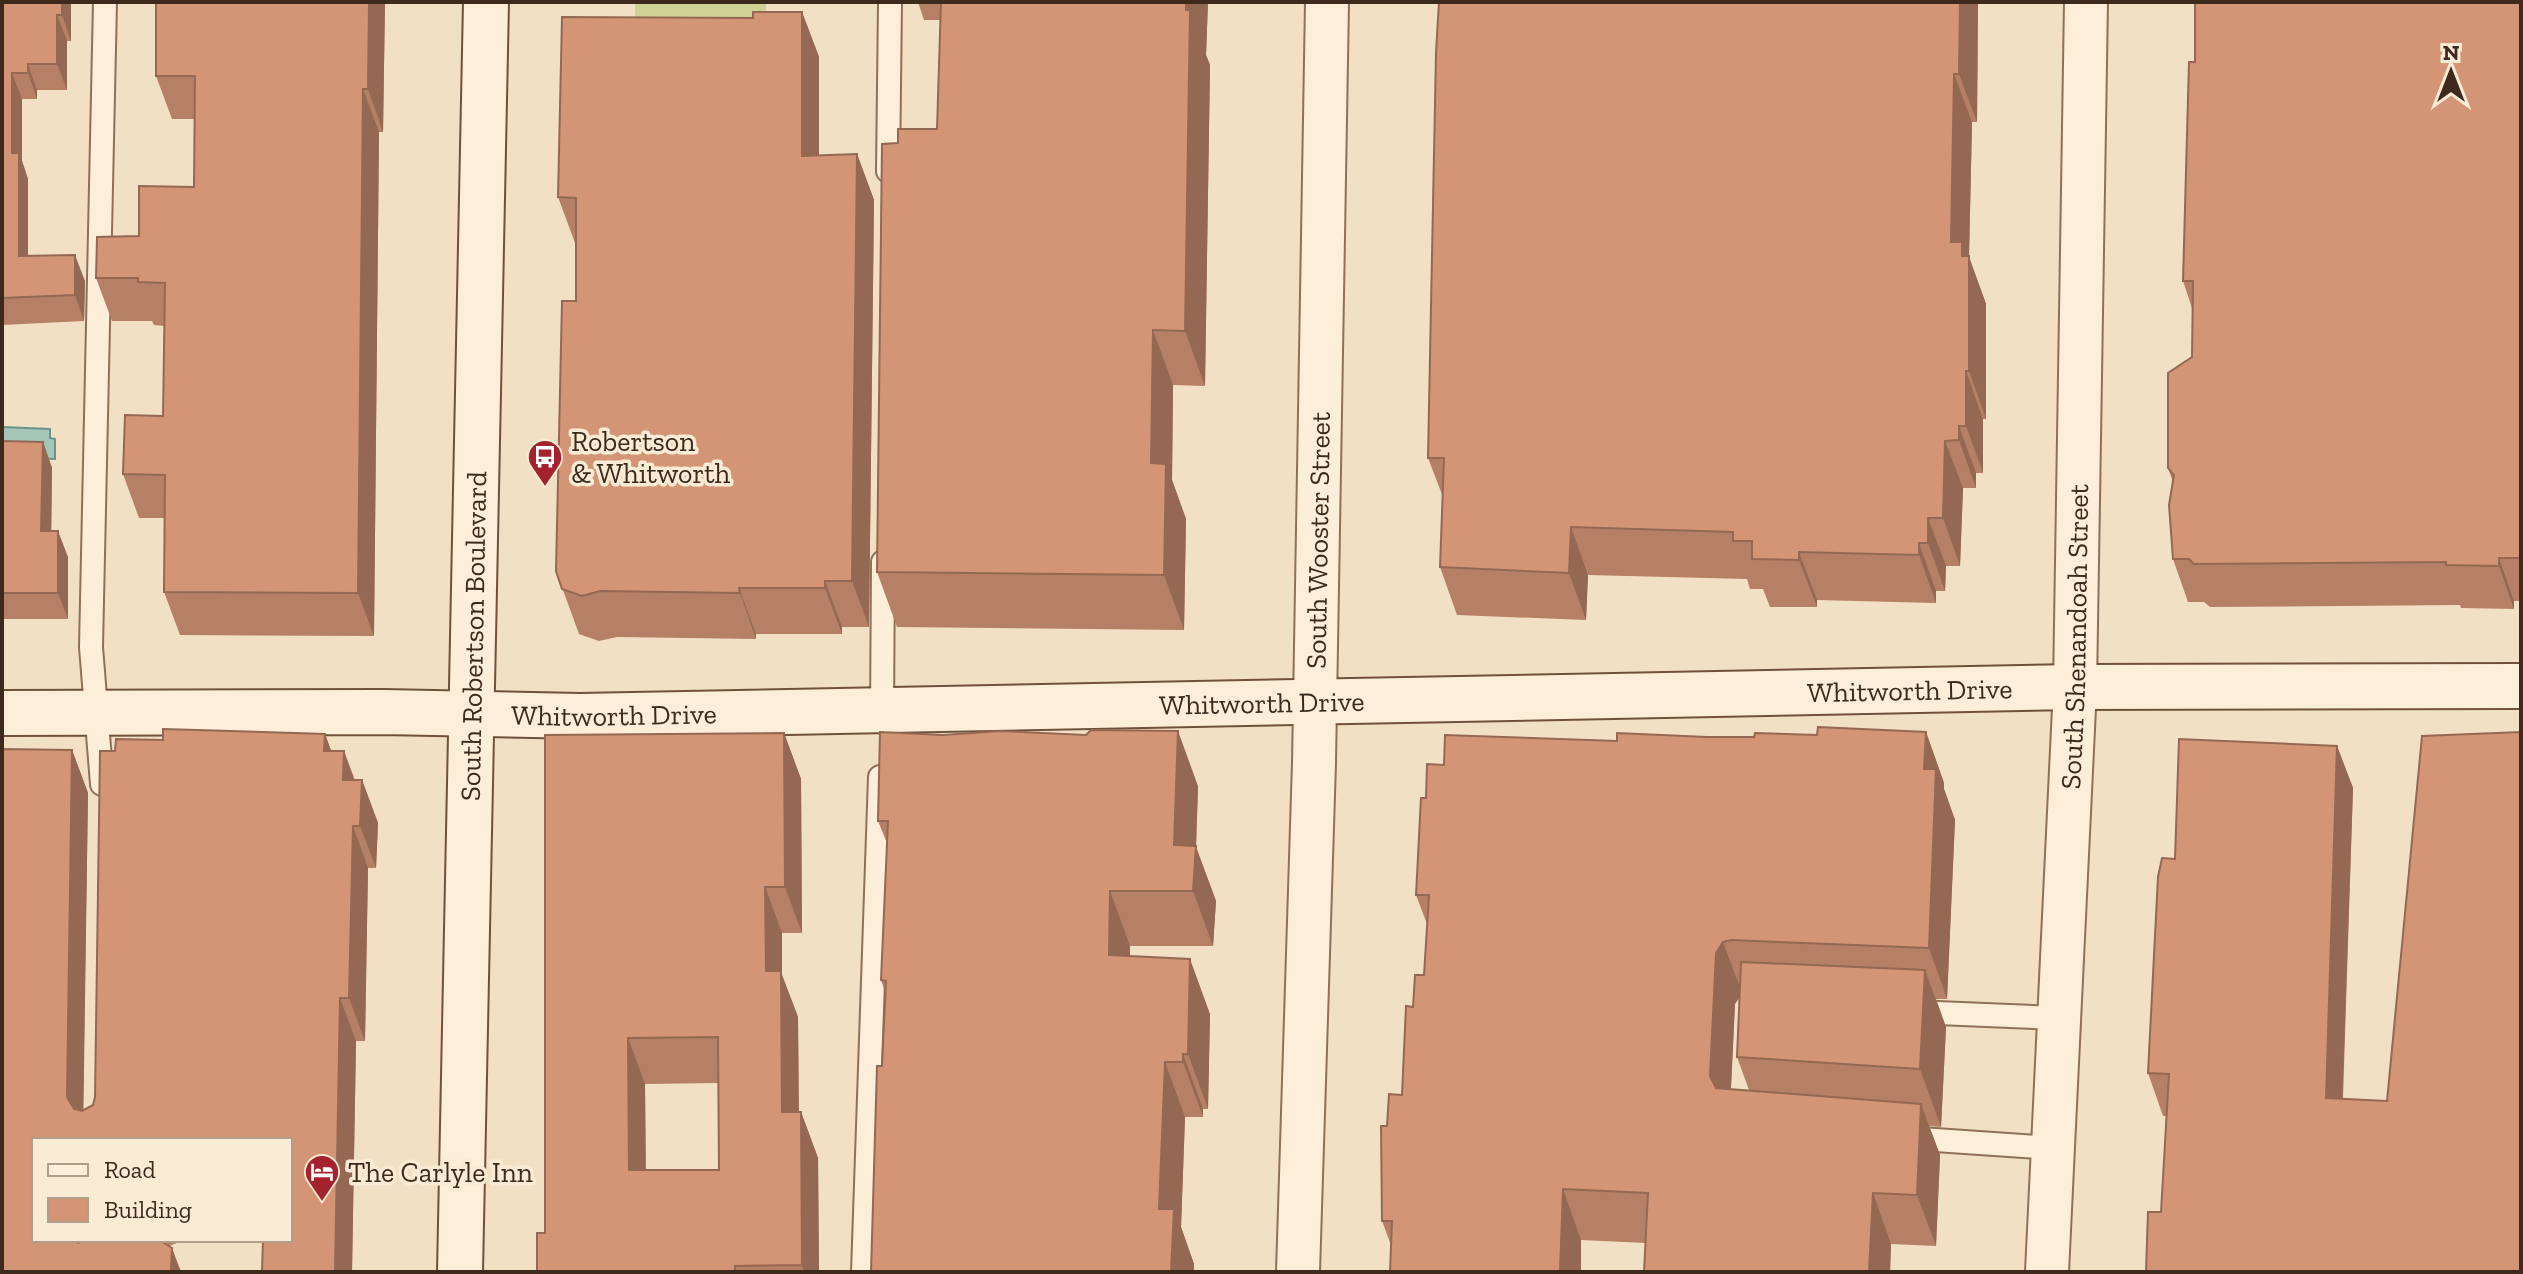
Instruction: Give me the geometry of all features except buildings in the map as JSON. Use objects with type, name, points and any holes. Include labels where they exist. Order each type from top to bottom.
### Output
[{"type":"street","name":"South Robertson Boulevard","points":[[460,1272],[486,2]]},
{"type":"street","name":"South Wooster Street","points":[[1298,1272],[1314,703],[1327,2]]},
{"type":"street","name":"South Shenandoah Street","points":[[2047,1272],[2075,687],[2086,2]]},
{"type":"street","name":"Whitworth Drive","points":[[2,713],[580,716],[881,733],[1314,703],[2075,687],[2521,686]]},
{"type":"lane","points":[[102,808],[91,632],[105,2]]},
{"type":"lane","points":[[888,191],[890,2]]},
{"type":"lane","points":[[863,1272],[881,733],[884,539]]},
{"type":"lane","points":[[1888,1011],[2059,1018]]},
{"type":"lane","points":[[1883,1137],[2053,1148]]},
{"type":"green space","points":[[635,2],[766,2],[766,41],[635,42]]},
{"type":"shaded area","points":[[2,427],[50,429],[50,438],[55,439],[55,459],[2,457]]},
{"type":"place","name":"Robertson & Whitworth","points":[[545,488]]},
{"type":"place","name":"The Carlyle Inn","points":[[322,1203]]}]
